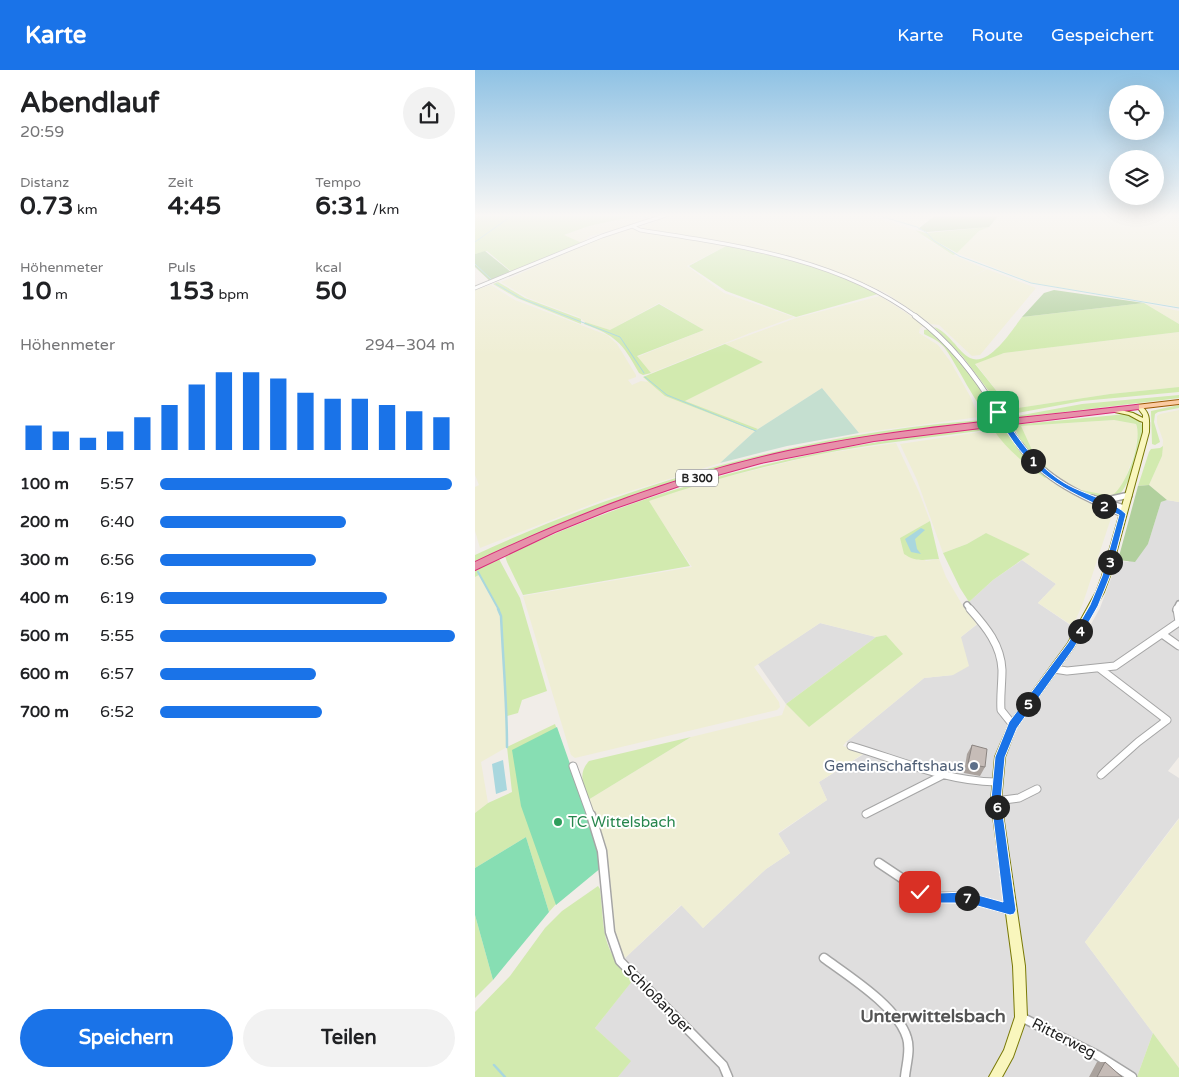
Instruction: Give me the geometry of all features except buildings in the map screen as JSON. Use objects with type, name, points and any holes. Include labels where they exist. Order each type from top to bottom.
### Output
[{"type":"highway","name":"B 300","points":[[475,566],[555,529],[610,507],[672,485],[761,461],[875,439],[1138,407]]},
{"type":"main road","name":"B 300","points":[[1138,407],[1179,402]]},
{"type":"main road","points":[[1138,407],[1147,432]]},
{"type":"main road","points":[[995,1077],[1009,1053],[1021,1017],[1019,966],[996,800],[996,782],[1000,757],[1013,725],[1078,635],[1106,576],[1117,531],[1147,432],[1146,415],[1138,407]]},
{"type":"main road","points":[[1112,410],[1131,414],[1142,420]]},
{"type":"street","points":[[475,288],[541,261]]},
{"type":"street","points":[[796,261],[851,280],[875,291],[921,320],[945,341],[981,385],[1020,447],[1038,466],[1058,483],[1123,511]]},
{"type":"street","points":[[1078,493],[1103,500],[1123,511]]},
{"type":"street","points":[[1103,500],[1117,499],[1129,495]]},
{"type":"street","points":[[1054,669],[1067,671],[1115,666],[1179,622],[1176,610],[1179,604]]},
{"type":"street","points":[[967,606],[986,626],[997,647],[1002,669],[1001,710],[1013,725]]},
{"type":"street","points":[[1161,634],[1179,646]]},
{"type":"street","points":[[1099,668],[1167,720],[1138,742],[1101,776]]},
{"type":"street","points":[[851,746],[941,776],[979,783],[996,782]]},
{"type":"street","name":"Schloßanger","points":[[573,766],[602,849],[607,923],[612,944],[620,961],[723,1065],[728,1077]]},
{"type":"street","points":[[866,814],[941,776]]},
{"type":"street","points":[[996,800],[1019,798],[1037,789]]},
{"type":"street","points":[[879,862],[922,894],[930,897],[967,898],[1010,910]]},
{"type":"street","points":[[824,958],[851,977],[873,996],[904,1029],[908,1049],[905,1077]]},
{"type":"street","name":"Ritterweg","points":[[1021,1017],[1097,1055],[1132,1077]]},
{"type":"shaded area","points":[[1167,500],[1179,502],[1179,757],[1168,771],[1179,778],[1179,818],[1085,942],[1153,1033],[1137,1077],[618,1077],[630,1061],[595,1028],[639,972],[625,958],[682,905],[703,928],[766,869],[790,853],[778,834],[827,800],[819,782],[872,749],[846,742],[924,678],[953,675],[961,637],[984,619],[969,602],[993,580],[1022,560],[1056,584],[1038,603],[1085,635],[1100,608],[1118,560],[1128,562],[1148,544],[1161,502]]},
{"type":"shaded area","points":[[820,623],[876,637],[786,704],[758,664]]},
{"type":"green space","points":[[475,261],[497,261],[512,273],[491,282],[475,267]]},
{"type":"green space","points":[[499,261],[541,261],[513,273]]},
{"type":"green space","points":[[548,261],[697,261],[687,266],[724,293],[794,317],[651,373],[637,357],[724,322],[704,330],[659,303],[610,330],[585,322],[579,317],[528,298],[501,282]]},
{"type":"green space","points":[[698,261],[793,261],[843,277],[878,294],[796,317],[726,291],[689,266]]},
{"type":"green space","points":[[794,261],[967,261],[986,269],[966,280],[987,269],[1036,288],[980,355],[972,356],[939,325],[931,324],[886,293],[849,277]]},
{"type":"green space","points":[[977,261],[1179,261],[1179,307],[1033,283]]},
{"type":"green space","points":[[498,282],[525,298],[581,319],[581,324],[517,298],[493,284]]},
{"type":"green space","points":[[491,285],[515,300],[607,335],[617,344],[636,375],[636,377],[628,380],[632,385],[641,381],[649,382],[665,396],[755,431],[720,463],[605,499],[480,548],[475,531],[475,487],[479,485],[475,475],[475,290]]},
{"type":"green space","points":[[1054,290],[1144,303],[1022,317],[1044,293]]},
{"type":"green space","points":[[880,296],[925,325],[920,328],[919,333],[938,345],[950,361],[970,396],[979,417],[859,433],[822,388],[758,429],[684,401],[763,362],[725,344],[796,318]]},
{"type":"green space","points":[[1144,303],[1179,311],[1179,324]]},
{"type":"green space","points":[[1144,303],[1179,324],[1179,332],[1004,353],[975,364],[1011,409],[1110,394],[1179,387],[1179,392],[1082,401],[1007,415],[963,357],[934,327],[945,334],[970,358],[977,359],[985,357],[999,346],[1022,317]]},
{"type":"green space","points":[[659,304],[704,330],[637,356],[651,373],[643,375],[639,373],[628,354],[617,341],[604,332],[584,324],[585,322],[610,330]]},
{"type":"green space","points":[[930,329],[978,382],[997,416],[989,416],[985,413],[944,347],[938,341],[924,334],[924,330]]},
{"type":"green space","points":[[1179,332],[1179,387],[1110,394],[1011,409],[975,363],[1004,353]]},
{"type":"green space","points":[[725,344],[763,362],[685,401],[758,429],[755,431],[665,396],[643,377]]},
{"type":"green space","points":[[822,388],[859,433],[787,446],[720,463],[755,431]]},
{"type":"green space","points":[[1179,395],[1179,398],[1015,418],[1017,416],[1082,404]]},
{"type":"green space","points":[[1179,405],[1179,408],[1155,414],[1154,422],[1160,442],[1155,445],[1152,444],[1151,411]]},
{"type":"green space","points":[[1179,410],[1179,502],[1167,500],[1149,485],[1162,456],[1163,440],[1157,423],[1157,416]]},
{"type":"green space","points":[[1126,414],[1140,421],[1143,426],[1142,438],[1134,468],[1125,487],[1116,497],[1107,499],[1081,490],[1111,496],[1117,491],[1132,463],[1137,441],[1138,431],[1136,424],[1114,420],[1021,426],[1032,450],[1051,472],[1049,473],[1024,447],[1013,425]]},
{"type":"green space","points":[[999,419],[871,438],[672,483],[578,516],[475,563],[475,555],[536,528],[664,482],[731,463],[865,434]]},
{"type":"green space","points":[[1114,420],[1136,424],[1138,432],[1135,451],[1124,482],[1117,493],[1112,496],[1082,491],[1051,472],[1032,450],[1020,428],[1021,426]]},
{"type":"green space","points":[[1000,426],[1001,428],[994,429],[1001,429],[1008,434],[1025,458],[1047,477],[1045,478],[1017,456],[993,429],[885,443],[821,454],[778,464],[713,481],[649,501],[690,566],[523,595],[505,556],[566,529],[626,506],[686,486],[747,469],[871,443]]},
{"type":"green space","points":[[993,430],[1045,478],[1047,477],[1112,515],[1083,603],[1073,626],[1038,603],[1056,584],[1022,560],[1029,554],[986,533],[967,544],[943,553],[917,480],[900,444]]},
{"type":"green space","points":[[896,443],[919,492],[930,521],[900,538],[926,561],[939,559],[946,577],[963,606],[977,624],[961,637],[969,666],[953,675],[924,678],[846,742],[843,746],[866,752],[819,782],[827,800],[778,833],[790,853],[766,869],[703,928],[681,905],[625,958],[616,943],[609,904],[606,849],[588,800],[691,737],[782,715],[786,704],[795,713],[886,635],[876,637],[820,623],[754,667],[779,702],[780,707],[777,710],[575,758],[571,755],[523,596],[692,567],[648,501],[705,482],[821,454]]},
{"type":"green space","points":[[1163,446],[1162,456],[1149,485],[1138,486],[1149,452],[1151,449]]},
{"type":"green space","points":[[1149,485],[1167,500],[1161,502],[1148,544],[1135,562],[1118,560],[1138,486]]},
{"type":"green space","points":[[930,521],[939,559],[917,560],[904,554],[900,538]]},
{"type":"green space","points":[[986,533],[1030,554],[993,580],[969,602],[943,553],[967,544]]},
{"type":"green space","points":[[499,559],[520,598],[547,691],[522,700],[518,713],[507,716],[501,616],[497,605],[479,575],[475,577],[475,569]]},
{"type":"green space","points":[[479,575],[497,605],[501,616],[504,688],[507,705],[507,747],[481,762],[488,803],[475,813],[475,577]]},
{"type":"green space","points":[[886,635],[903,654],[809,727],[786,704],[876,637]]},
{"type":"green space","points":[[555,724],[557,730],[557,903],[549,912],[526,837],[475,868],[475,813],[488,803],[512,792],[507,747]]},
{"type":"green space","name":"TC Wittelsbach","points":[[557,727],[596,838],[602,867],[556,905],[521,806],[512,750]]},
{"type":"green space","points":[[691,737],[588,800],[582,775],[589,761]]},
{"type":"green space","points":[[1179,819],[1179,1068],[1085,942]]},
{"type":"green space","points":[[526,837],[549,912],[493,980],[475,915],[475,868]]},
{"type":"green space","points":[[598,886],[609,948],[622,969],[633,980],[595,1028],[631,1061],[618,1077],[475,1077],[475,1012],[510,976],[545,928],[562,911]]},
{"type":"green space","points":[[475,915],[493,980],[475,998]]},
{"type":"green space","points":[[1153,1033],[1179,1068],[1179,1077],[1137,1077]]},
{"type":"water","points":[[921,528],[925,530],[915,539],[917,549],[921,554],[911,552],[905,539]]},
{"type":"water","points":[[503,760],[507,790],[496,794],[492,764]]},
{"type":"waterway","points":[[972,261],[1031,283],[1179,308]]},
{"type":"waterway","points":[[475,264],[493,281]]},
{"type":"waterway","points":[[496,284],[520,298],[620,337],[644,373]]},
{"type":"waterway","points":[[645,377],[667,395],[756,431]]},
{"type":"waterway","points":[[478,572],[499,610]]},
{"type":"waterway","points":[[498,609],[501,616],[507,747]]},
{"type":"waterway","points":[[494,1065],[505,1077]]},
{"type":"place","name":"Gemeinschaftshaus","points":[[974,766]]},
{"type":"place","name":"TC Wittelsbach","points":[[558,822]]},
{"type":"district","name":"Unterwittelsbach","points":[[933,1016]]},
{"type":"route","points":[[920,892],[938,899],[967,898],[1010,910],[996,800],[996,782],[1000,757],[1013,725],[1078,635],[1093,606],[1111,561],[1117,531],[1123,514],[1069,489],[1049,476],[1020,447],[998,412]]}]
